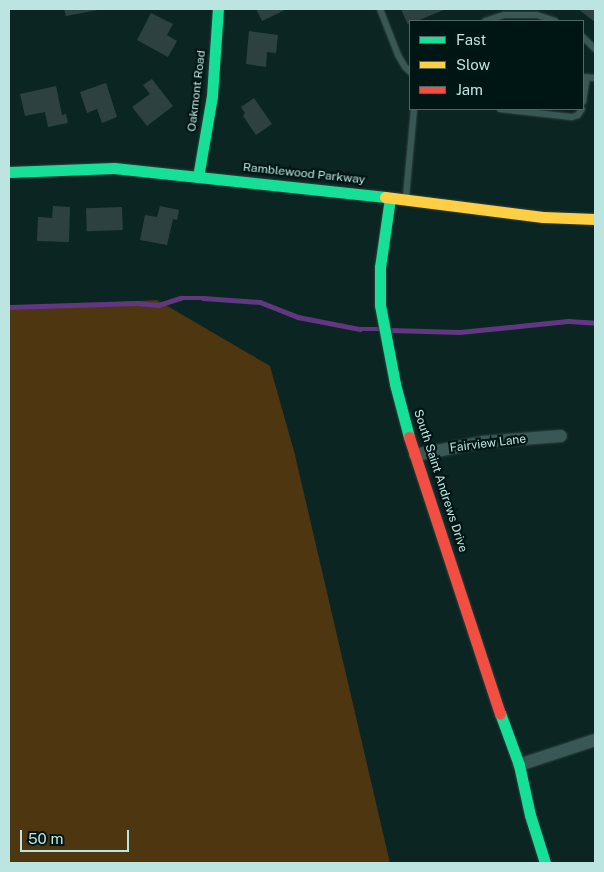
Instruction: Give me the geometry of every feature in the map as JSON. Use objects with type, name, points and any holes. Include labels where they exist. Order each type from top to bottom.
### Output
[{"type":"street","name":"Oakmont Road","points":[[198,177],[212,96],[218,9]]},
{"type":"street","name":"Ramblewood Parkway","points":[[9,172],[114,168],[390,198],[543,217],[595,219]]},
{"type":"street","name":"South Saint Andrews Drive","points":[[390,198],[380,267],[380,304],[395,384],[415,455],[440,522],[499,713],[519,765],[530,815],[545,863]]},
{"type":"street","name":"Fairview Lane","points":[[415,455],[483,442],[561,436]]},
{"type":"street","points":[[519,765],[595,740]]},
{"type":"lane","points":[[380,9],[398,55],[409,71]]},
{"type":"lane","points":[[488,20],[504,15],[537,15],[552,20]]},
{"type":"lane","points":[[584,38],[595,48]]},
{"type":"lane","points":[[584,90],[585,77],[595,78]]},
{"type":"lane","points":[[406,200],[414,110]]},
{"type":"lane","points":[[509,110],[572,117],[578,115],[581,110]]},
{"type":"shaded area","points":[[157,300],[270,366],[295,455],[390,863],[9,863],[9,307]]},
{"type":"building","points":[[64,9],[98,9],[98,10],[66,16]]},
{"type":"building","points":[[256,9],[287,9],[262,21]]},
{"type":"building","points":[[401,9],[446,9],[419,20],[409,20],[408,25]]},
{"type":"building","points":[[578,9],[595,9],[595,22]]},
{"type":"building","points":[[151,13],[173,24],[167,35],[177,41],[168,57],[137,40]]},
{"type":"building","points":[[249,31],[278,35],[276,53],[267,52],[266,67],[246,64]]},
{"type":"building","points":[[152,79],[173,106],[147,126],[132,107],[150,94],[143,85]]},
{"type":"building","points":[[106,83],[117,117],[102,123],[97,109],[87,113],[80,92]]},
{"type":"building","points":[[56,86],[62,115],[66,114],[68,123],[48,127],[45,112],[25,116],[20,94]]},
{"type":"building","points":[[254,98],[272,124],[256,135],[243,116],[245,113],[241,107]]},
{"type":"building","points":[[53,206],[70,207],[69,242],[37,241],[38,217],[52,218]]},
{"type":"building","points":[[160,206],[179,210],[177,220],[173,219],[167,245],[140,240],[145,215],[157,217]]},
{"type":"building","points":[[122,207],[123,230],[87,231],[86,208]]},
{"type":"waterway","points":[[9,307],[137,303],[159,305],[181,298],[203,298],[260,302],[298,317],[360,329],[380,329]]},
{"type":"waterway","points":[[390,330],[460,332],[569,321],[595,323]]},
{"type":"traffic: fast","points":[[198,177],[212,96],[218,9]]},
{"type":"traffic: fast","points":[[9,172],[114,168],[385,197]]},
{"type":"traffic: fast","points":[[390,198],[380,267],[380,305],[395,384],[409,437]]},
{"type":"traffic: fast","points":[[500,713],[519,765],[530,815],[545,863]]},
{"type":"traffic: slow","points":[[385,197],[543,217],[595,219]]},
{"type":"traffic: jam","points":[[409,437],[500,713]]}]
